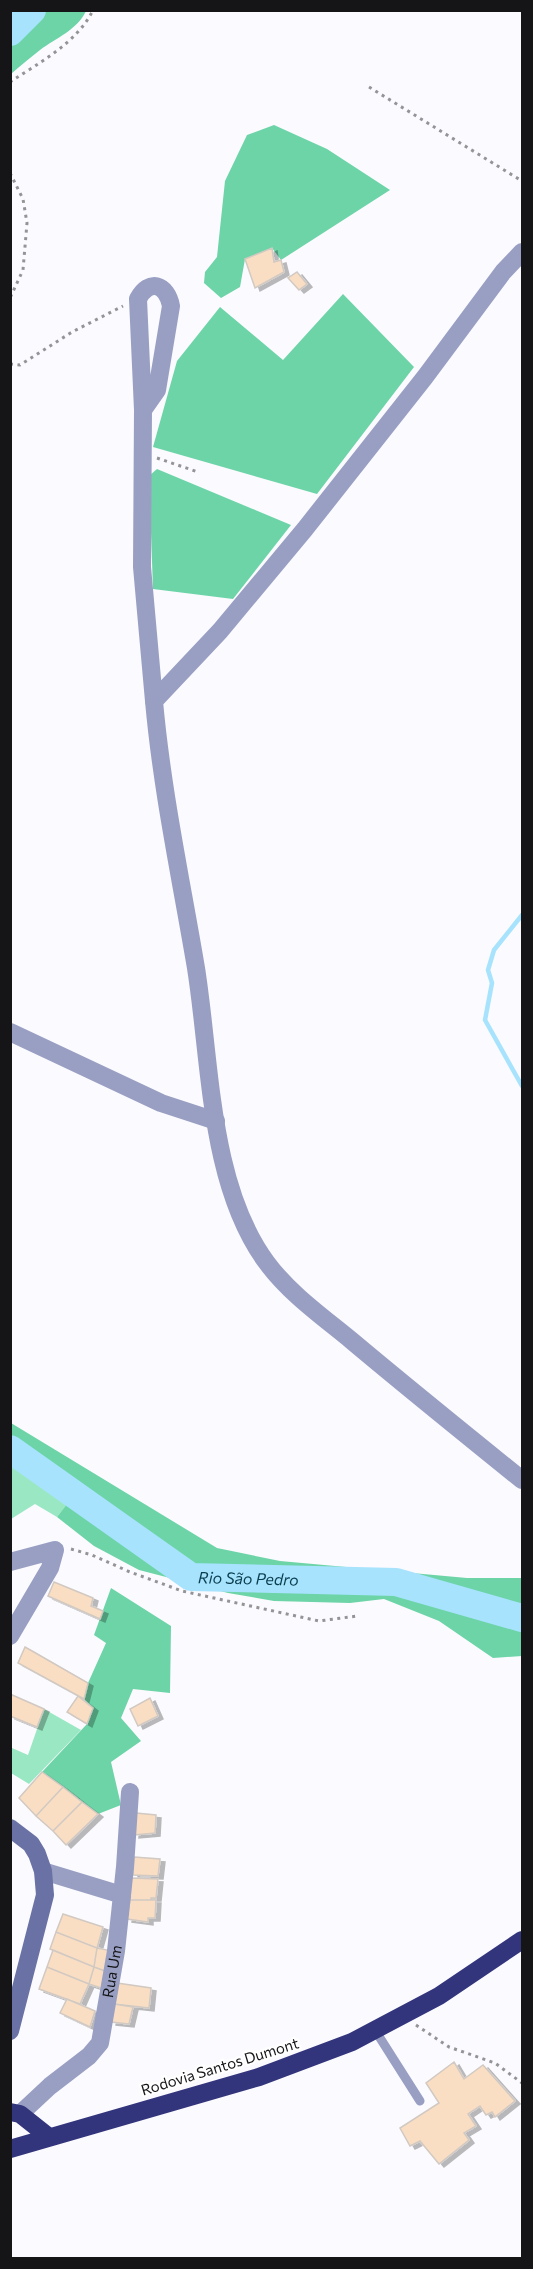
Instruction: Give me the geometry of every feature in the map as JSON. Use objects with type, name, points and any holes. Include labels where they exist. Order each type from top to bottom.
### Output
[{"type":"highway","name":"Rodovia Santos Dumont","points":[[10,2149],[259,2077],[352,2042],[439,1996],[522,1940]]},
{"type":"highway","points":[[15,2113],[49,2137]]},
{"type":"street","points":[[154,701],[220,631],[305,529],[425,377],[503,272],[522,252]]},
{"type":"street","points":[[143,410],[158,390],[171,306],[165,289],[158,286],[148,287],[138,299],[143,410],[142,567],[159,759],[196,971],[222,1160],[234,1202],[248,1233],[268,1264],[295,1293],[445,1419],[522,1479]]},
{"type":"street","points":[[10,1032],[161,1103],[216,1121]]},
{"type":"street","points":[[10,1562],[55,1550]]},
{"type":"street","points":[[13,1622],[50,1568],[55,1550]]},
{"type":"street","name":"Rua Um","points":[[15,2113],[89,2056],[100,2043],[112,1982],[130,1792]]},
{"type":"street","points":[[10,1828],[31,1844],[43,1871],[45,1895],[10,2031]]},
{"type":"street","points":[[43,1871],[122,1895]]},
{"type":"lane","points":[[375,2030],[420,2101]]},
{"type":"path","points":[[10,82],[71,37],[87,23],[93,10]]},
{"type":"path","points":[[369,87],[522,181]]},
{"type":"path","points":[[10,173],[23,200],[27,223],[23,270],[10,298]]},
{"type":"path","points":[[10,364],[20,365],[72,332],[138,299]]},
{"type":"path","points":[[142,452],[198,472]]},
{"type":"path","points":[[55,1550],[80,1551],[182,1591],[303,1618],[319,1621],[357,1616]]},
{"type":"path","points":[[403,2015],[431,2037],[449,2047],[495,2063],[522,2083]]},
{"type":"green space","points":[[11,10],[86,11],[72,29],[40,50],[11,74]]},
{"type":"green space","points":[[274,125],[327,149],[390,190],[281,260],[272,248],[245,259],[240,287],[221,298],[204,283],[205,272],[217,257],[225,181],[247,135]]},
{"type":"green space","points":[[343,294],[414,367],[317,494],[153,447],[177,361],[220,307],[283,360]]},
{"type":"green space","points":[[157,469],[291,525],[233,599],[153,589],[149,476]]},
{"type":"green space","points":[[11,1423],[217,1548],[280,1561],[467,1578],[522,1578],[522,1656],[493,1658],[439,1621],[384,1599],[350,1603],[274,1601],[228,1593],[139,1570],[94,1546],[57,1517],[75,1494],[11,1449]]},
{"type":"green space","points":[[11,1449],[75,1495],[57,1517],[35,1504],[11,1519]]},
{"type":"green space","points":[[111,1588],[171,1626],[170,1693],[133,1689],[121,1718],[141,1741],[111,1762],[121,1805],[98,1814],[42,1772],[87,1724],[93,1708],[84,1699],[88,1683],[106,1643],[94,1635]]},
{"type":"green space","points":[[44,1709],[81,1730],[29,1784],[11,1773],[10,1751],[12,1748],[28,1755]]},
{"type":"building","points":[[272,248],[274,262],[281,260],[284,272],[255,288],[245,259]]},
{"type":"building","points":[[297,272],[307,284],[299,290],[288,278]]},
{"type":"building","points":[[54,1582],[93,1598],[91,1606],[103,1611],[100,1619],[48,1596]]},
{"type":"building","points":[[25,1647],[88,1683],[84,1699],[18,1663]]},
{"type":"building","points":[[10,1694],[44,1709],[37,1727],[10,1716]]},
{"type":"building","points":[[78,1696],[93,1708],[87,1724],[67,1712]]},
{"type":"building","points":[[150,1698],[158,1716],[138,1726],[130,1709]]},
{"type":"building","points":[[42,1772],[63,1787],[36,1816],[19,1798]]},
{"type":"building","points":[[63,1787],[82,1802],[53,1831],[36,1816]]},
{"type":"building","points":[[82,1802],[98,1814],[66,1845],[53,1831]]},
{"type":"building","points":[[136,1813],[156,1815],[155,1833],[134,1835]]},
{"type":"building","points":[[134,1857],[160,1859],[158,1876],[133,1875]]},
{"type":"building","points":[[131,1878],[158,1879],[156,1898],[130,1900]]},
{"type":"building","points":[[130,1900],[156,1900],[155,1918],[148,1918],[148,1922],[127,1919]]},
{"type":"building","points":[[63,1914],[103,1927],[97,1948],[56,1932]]},
{"type":"building","points":[[56,1932],[97,1948],[94,1967],[50,1949]]},
{"type":"building","points":[[97,1948],[112,1951],[108,1972],[94,1967]]},
{"type":"building","points":[[53,1950],[94,1967],[89,1984],[47,1967]]},
{"type":"building","points":[[47,1967],[89,1984],[80,2004],[39,1989]]},
{"type":"building","points":[[94,1967],[108,1972],[104,1989],[89,1984]]},
{"type":"building","points":[[117,1983],[151,1988],[149,2008],[114,2004]]},
{"type":"building","points":[[67,1999],[95,2011],[90,2027],[60,2013]]},
{"type":"building","points":[[114,2004],[133,2007],[129,2024],[111,2022]]},
{"type":"building","points":[[454,2062],[464,2079],[483,2065],[515,2101],[495,2117],[492,2112],[486,2115],[480,2106],[468,2114],[476,2126],[464,2133],[469,2140],[439,2164],[420,2141],[410,2146],[400,2128],[439,2103],[426,2083]]},
{"type":"waterway","name":"Rio São Pedro","points":[[26,10],[28,14]]},
{"type":"waterway","name":"Rio São Pedro","points":[[10,32],[32,10]]},
{"type":"waterway","points":[[522,915],[494,950],[488,970],[492,983],[485,1020],[522,1086]]},
{"type":"waterway","name":"Rio São Pedro","points":[[10,1449],[191,1577],[396,1582],[522,1618]]}]
